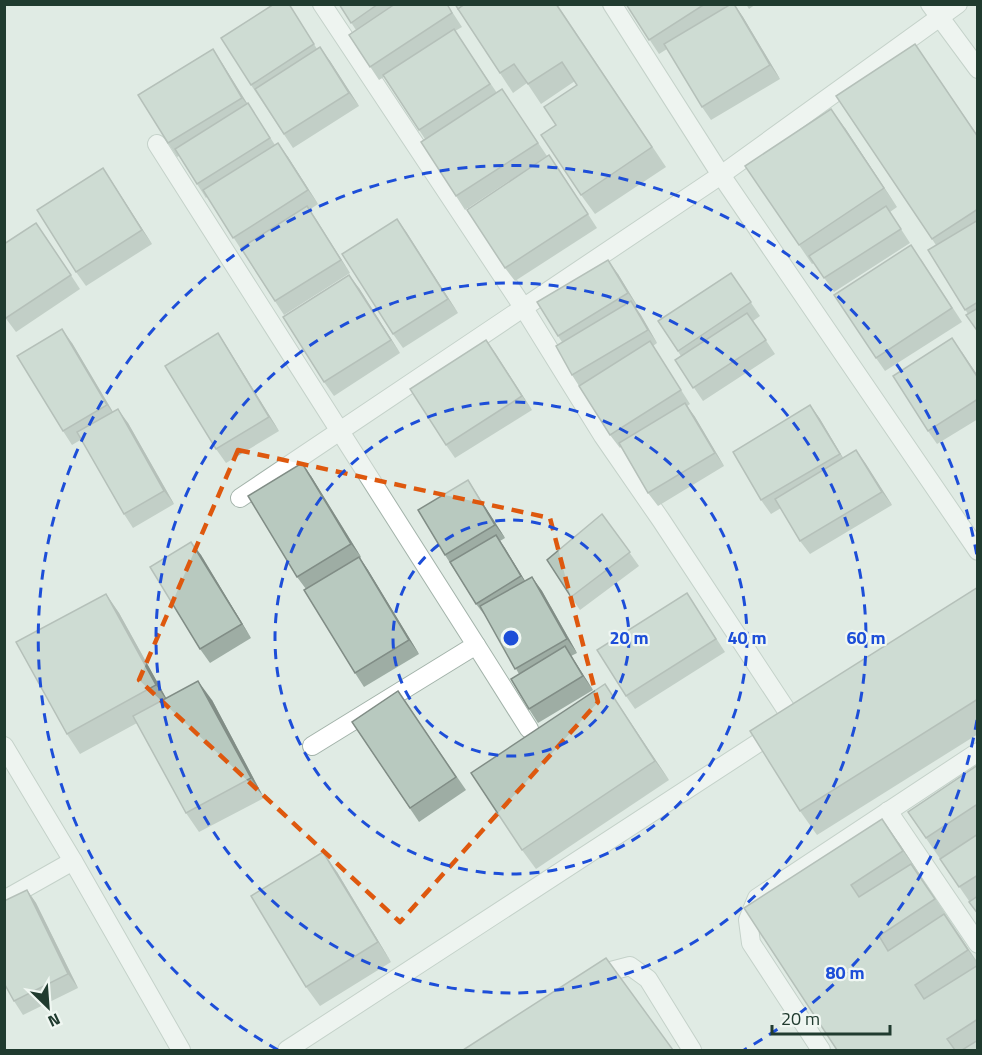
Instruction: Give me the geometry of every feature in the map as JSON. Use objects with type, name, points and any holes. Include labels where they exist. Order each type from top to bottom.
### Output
[{"type":"street","points":[[322,4],[524,308],[603,436],[662,520],[793,720]]},
{"type":"street","points":[[612,4],[721,175],[978,551]]},
{"type":"street","points":[[240,498],[721,175],[935,11],[958,4]]},
{"type":"street","points":[[935,11],[978,69]]},
{"type":"street","points":[[157,144],[529,729]]},
{"type":"street","points":[[312,746],[476,645]]},
{"type":"street","points":[[287,1050],[812,708]]},
{"type":"street","points":[[4,746],[181,1050]]},
{"type":"street","points":[[821,1050],[751,943],[748,920],[757,898],[978,752]]},
{"type":"street","points":[[888,811],[978,944]]},
{"type":"street","points":[[4,900],[73,861]]},
{"type":"street","points":[[578,992],[608,972],[630,966],[648,979],[692,1050]]},
{"type":"highlighted area","points":[[238,450],[550,518],[598,702],[400,922],[139,680]]},
{"type":"building","points":[[274,4],[289,4],[314,44],[251,85],[221,38]]},
{"type":"building","points":[[339,4],[378,4],[351,23]]},
{"type":"building","points":[[395,4],[447,4],[452,13],[370,67],[349,35]]},
{"type":"building","points":[[455,4],[465,4],[458,9]]},
{"type":"building","points":[[465,4],[556,4],[652,147],[581,195],[541,135],[556,125],[544,107],[577,85],[562,62],[528,84],[514,64],[500,73],[458,9]]},
{"type":"building","points":[[626,4],[705,4],[649,40]]},
{"type":"building","points":[[734,4],[770,65],[702,107],[664,44]]},
{"type":"building","points":[[454,29],[490,84],[419,130],[383,75]]},
{"type":"building","points":[[915,44],[978,137],[978,209],[932,239],[836,96]]},
{"type":"building","points":[[320,47],[349,93],[284,134],[255,89]]},
{"type":"building","points":[[213,49],[242,98],[168,143],[138,95]]},
{"type":"building","points":[[502,89],[538,143],[456,196],[421,142]]},
{"type":"building","points":[[248,103],[270,138],[197,184],[175,149]]},
{"type":"building","points":[[831,109],[884,188],[799,245],[745,166]]},
{"type":"building","points":[[278,143],[308,190],[233,238],[203,190]]},
{"type":"building","points":[[549,155],[588,214],[505,268],[467,210]]},
{"type":"building","points":[[103,168],[142,230],[76,272],[37,210]]},
{"type":"building","points":[[307,206],[341,260],[275,301],[241,248]]},
{"type":"building","points":[[886,206],[901,229],[824,278],[809,256]]},
{"type":"building","points":[[397,219],[448,299],[393,334],[342,254]]},
{"type":"building","points":[[978,220],[978,302],[965,310],[928,250]]},
{"type":"building","points":[[36,223],[71,275],[6,318],[4,316],[4,244]]},
{"type":"building","points":[[911,245],[952,308],[876,358],[834,295]]},
{"type":"building","points":[[608,260],[628,293],[558,336],[537,302]]},
{"type":"building","points":[[731,273],[751,302],[678,351],[658,321]]},
{"type":"building","points":[[349,275],[391,340],[324,382],[283,317]]},
{"type":"building","points":[[631,301],[648,330],[572,375],[556,346]]},
{"type":"building","points":[[978,308],[978,332],[966,315]]},
{"type":"building","points":[[747,313],[766,340],[693,388],[675,360]]},
{"type":"building","points":[[62,329],[107,405],[63,431],[17,356]]},
{"type":"building","points":[[218,333],[269,417],[216,449],[165,366]]},
{"type":"building","points":[[952,338],[978,378],[978,399],[928,431],[893,376]]},
{"type":"building","points":[[486,340],[522,396],[446,445],[410,389]]},
{"type":"building","points":[[650,341],[681,390],[610,435],[579,386]]},
{"type":"building","points":[[685,403],[715,453],[648,493],[619,443]]},
{"type":"building","points":[[810,405],[840,454],[761,500],[733,452]]},
{"type":"building","points":[[118,409],[164,491],[124,514],[77,432]]},
{"type":"building","points":[[856,450],[882,492],[800,541],[775,499]]},
{"type":"building","points":[[302,463],[351,544],[297,577],[248,496]]},
{"type":"building","points":[[468,480],[495,525],[445,555],[418,510]]},
{"type":"building","points":[[602,514],[630,552],[571,597],[547,560]]},
{"type":"building","points":[[496,535],[521,576],[476,604],[450,562]]},
{"type":"building","points":[[191,542],[242,624],[200,649],[150,567]]},
{"type":"building","points":[[359,557],[409,640],[355,673],[304,590]]},
{"type":"building","points":[[532,577],[567,639],[515,669],[480,606]]},
{"type":"building","points":[[978,587],[978,699],[800,811],[750,731]]},
{"type":"building","points":[[687,593],[716,639],[626,696],[597,650]]},
{"type":"building","points":[[106,594],[156,685],[67,734],[16,642]]},
{"type":"building","points":[[565,646],[583,676],[529,709],[511,679]]},
{"type":"building","points":[[198,681],[251,778],[186,813],[133,716]]},
{"type":"building","points":[[605,684],[655,761],[522,850],[471,773]]},
{"type":"building","points":[[398,691],[456,777],[410,808],[352,722]]},
{"type":"building","points":[[978,765],[978,808],[976,805],[926,838],[908,812]]},
{"type":"building","points":[[882,819],[903,851],[851,885],[859,897],[911,864],[935,899],[879,936],[888,951],[944,914],[968,950],[915,985],[924,999],[978,965],[978,1019],[947,1039],[955,1050],[837,1050],[744,908]]},
{"type":"building","points":[[978,834],[978,875],[959,887],[940,859]]},
{"type":"building","points":[[323,852],[378,942],[306,987],[251,896]]},
{"type":"building","points":[[27,890],[68,974],[14,1001],[4,983],[4,901]]},
{"type":"building","points":[[978,896],[978,914],[969,902]]},
{"type":"building","points":[[606,958],[673,1050],[463,1050]]},
{"type":"building","points":[[978,1040],[978,1050],[962,1050]]}]
